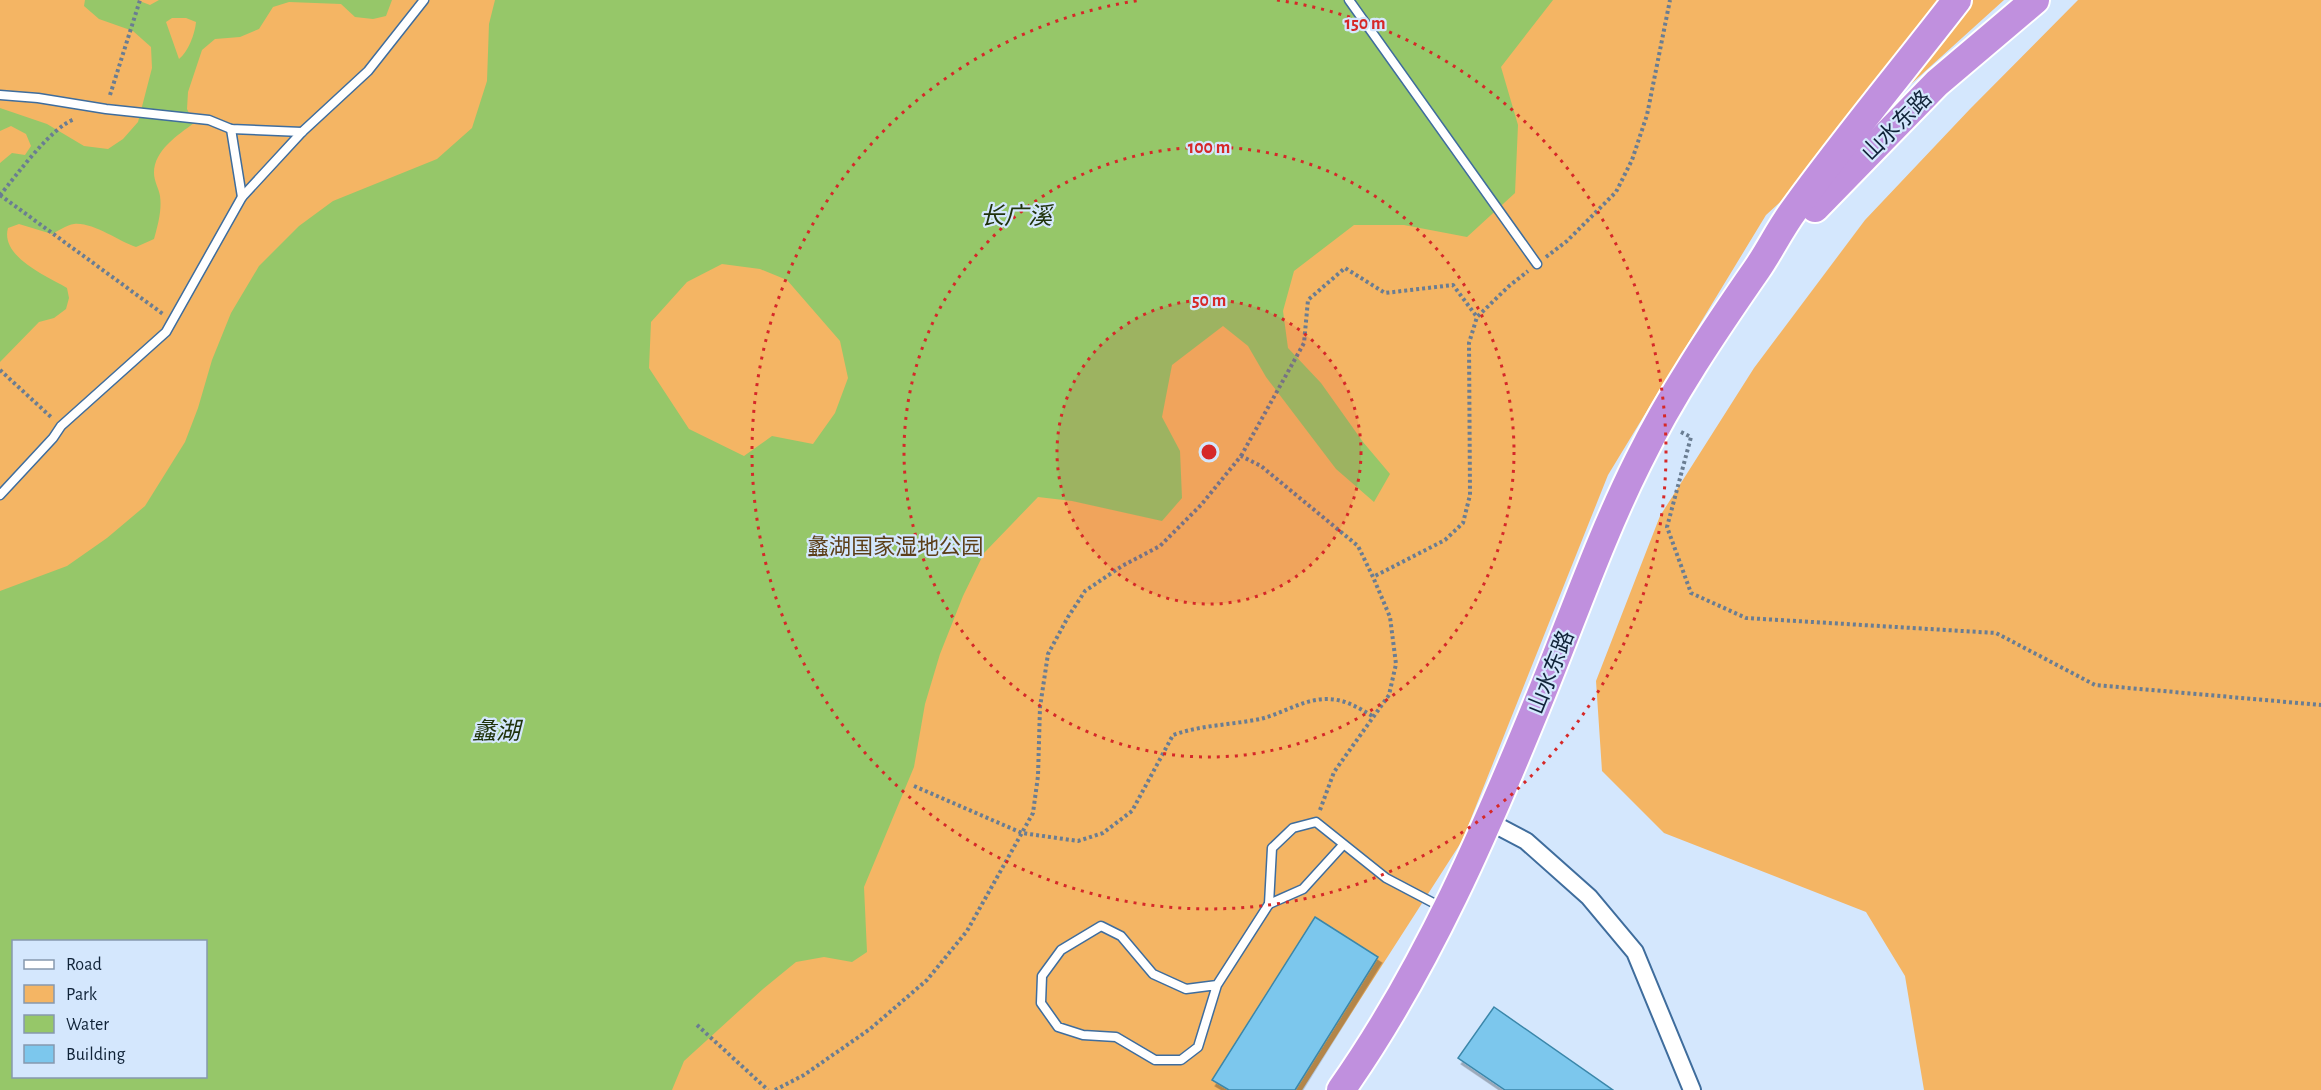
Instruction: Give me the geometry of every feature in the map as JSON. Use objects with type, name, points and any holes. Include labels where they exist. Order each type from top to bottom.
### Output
[{"type":"highway","name":"山水东路","points":[[1341,1090],[1373,1044],[1446,910],[1488,821],[1543,690],[1600,542],[1660,421],[1719,323],[1764,258],[1792,212],[1957,0]]},
{"type":"highway","name":"山水东路","points":[[1764,258],[1937,83],[2035,0]]},
{"type":"street","points":[[1488,821],[1526,841],[1590,897],[1635,952],[1692,1090]]},
{"type":"lane","points":[[0,495],[53,438],[61,426],[166,333],[242,197],[302,132],[368,72],[424,0]]},
{"type":"lane","points":[[1349,0],[1537,264]]},
{"type":"lane","points":[[0,95],[209,120],[231,129],[302,132]]},
{"type":"lane","points":[[231,129],[242,197]]},
{"type":"lane","points":[[1217,985],[1186,989],[1153,974],[1121,936],[1101,926],[1061,950],[1042,976],[1041,1003],[1058,1027],[1083,1035],[1116,1037],[1155,1060],[1181,1060],[1198,1047],[1217,985],[1269,904],[1272,848],[1293,828],[1316,822],[1386,878],[1446,910]]},
{"type":"lane","points":[[1269,904],[1303,889],[1343,845]]},
{"type":"path","points":[[140,0],[106,109],[69,121],[46,141],[0,195],[174,321]]},
{"type":"path","points":[[1373,577],[1445,540],[1463,523],[1470,495],[1469,343],[1477,317],[1508,287],[1567,241],[1616,192],[1632,160],[1647,115],[1670,0]]},
{"type":"path","points":[[775,1090],[804,1075],[870,1029],[927,980],[967,931],[1033,813],[1038,777],[1040,707],[1048,654],[1085,591],[1122,566],[1160,546],[1201,505],[1241,456],[1304,343],[1308,300],[1345,268],[1385,293],[1453,285],[1477,317]]},
{"type":"path","points":[[0,370],[61,426]]},
{"type":"path","points":[[1660,421],[1691,437],[1667,527],[1690,593],[1746,618],[1996,633],[2095,685],[2321,705]]},
{"type":"path","points":[[1241,456],[1261,466],[1358,546],[1390,617],[1396,664],[1389,695],[1334,772],[1316,822]]},
{"type":"path","points":[[914,786],[1022,833],[1078,841],[1103,833],[1132,811],[1173,735],[1193,728],[1225,726],[1263,718],[1302,704],[1327,699],[1349,703],[1374,717]]},
{"type":"path","points":[[697,1025],[768,1090]]},
{"type":"green space","name":"蠡湖国家湿地公园","points":[[0,0],[2004,0],[1766,215],[1608,475],[1462,841],[1302,1090],[0,1090]]},
{"type":"green space","points":[[2078,0],[2321,0],[2321,1090],[1924,1090],[1905,976],[1866,912],[1664,833],[1602,771],[1596,681],[1660,516],[1754,368],[1865,220]]},
{"type":"water","points":[[85,0],[137,0],[150,5],[159,0],[392,0],[386,16],[373,19],[355,17],[341,4],[289,2],[273,7],[259,29],[240,37],[215,39],[202,50],[188,92],[187,109],[194,123],[162,150],[155,165],[154,176],[160,196],[160,207],[154,239],[136,247],[81,224],[71,225],[52,234],[19,224],[8,228],[7,238],[18,257],[67,288],[69,298],[66,309],[54,318],[39,322],[0,362],[0,163],[12,153],[25,155],[31,146],[26,134],[11,126],[0,131],[0,108],[47,124],[84,146],[108,149],[123,139],[138,122],[152,68],[151,47],[133,31],[99,19],[84,6]],"holes":[[[172,18],[186,18],[196,22],[193,37],[179,59],[166,22]]]},
{"type":"water","name":"蠡湖","points":[[495,0],[1553,0],[1501,67],[1518,125],[1515,193],[1467,237],[1404,225],[1354,225],[1294,271],[1283,311],[1288,348],[1321,383],[1363,442],[1390,474],[1374,502],[1336,469],[1266,377],[1248,346],[1223,326],[1172,365],[1162,417],[1180,451],[1182,498],[1162,521],[1072,501],[1038,497],[984,553],[963,596],[940,654],[925,704],[914,767],[864,887],[867,952],[852,962],[824,957],[796,962],[684,1061],[672,1090],[0,1090],[0,591],[67,566],[107,538],[145,506],[185,442],[212,360],[231,313],[259,266],[299,226],[333,201],[437,159],[472,128],[487,81],[489,24]],"holes":[[[722,264],[760,269],[787,280],[840,341],[848,378],[835,413],[813,444],[772,436],[744,456],[689,429],[649,368],[651,322],[687,282]]]},
{"type":"building","points":[[1315,917],[1378,957],[1295,1090],[1229,1090],[1212,1080]]},
{"type":"building","points":[[1494,1007],[1613,1090],[1505,1090],[1458,1058]]},
{"type":"water label","name":"长广溪","points":[[1016,216]]}]
